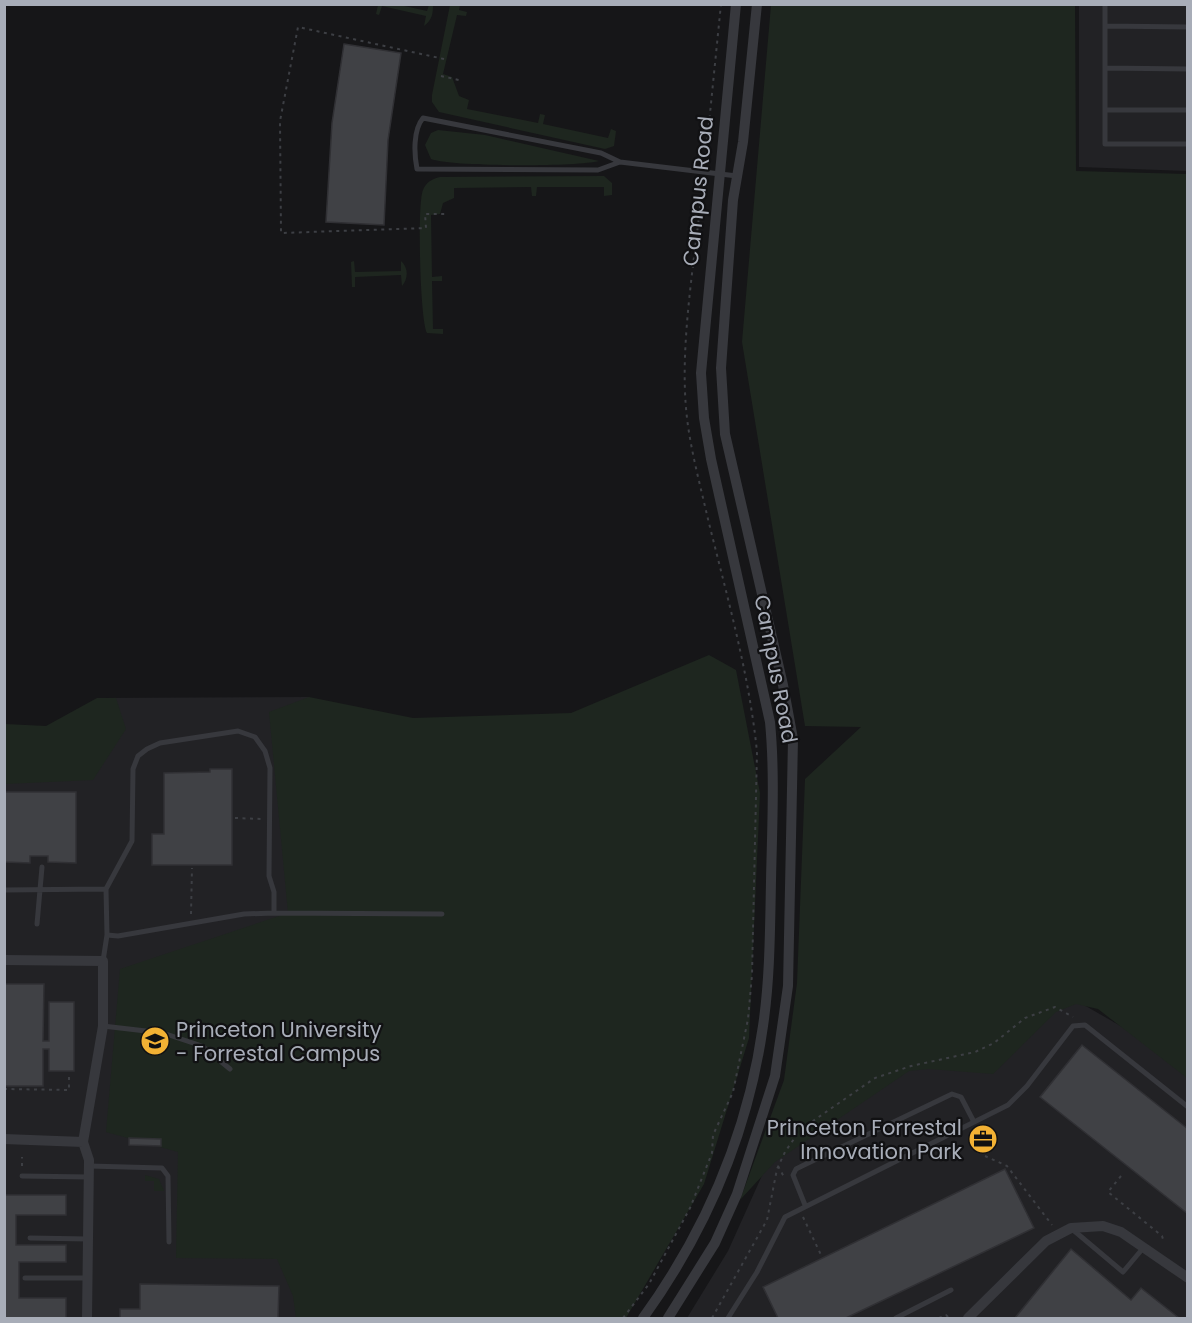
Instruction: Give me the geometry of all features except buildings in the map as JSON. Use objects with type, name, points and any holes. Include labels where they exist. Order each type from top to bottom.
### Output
[{"type":"street","name":"Campus Road","points":[[643,1318],[666,1287],[701,1225],[729,1162],[749,1097],[764,1026],[769,955],[773,757],[770,722],[711,459],[703,406],[703,333],[736,4]]},
{"type":"street","name":"Campus Road","points":[[668,1318],[715,1243],[737,1194],[774,1077],[788,986],[793,739],[783,685],[725,434],[721,399],[721,368],[737,176],[757,4]]},
{"type":"street","points":[[4,960],[103,961],[103,1026],[83,1142],[89,1171],[87,1318]]},
{"type":"street","points":[[4,1139],[83,1142]]},
{"type":"street","points":[[968,1318],[1046,1241],[1071,1228],[1103,1226],[1121,1232],[1188,1278]]},
{"type":"lane","points":[[1106,4],[1105,144],[1188,144]]},
{"type":"lane","points":[[1105,26],[1188,27]]},
{"type":"lane","points":[[1105,68],[1188,69]]},
{"type":"lane","points":[[1105,110],[1188,110]]},
{"type":"lane","points":[[620,162],[598,170],[417,169],[415,157],[418,123],[423,118],[601,153],[620,162],[737,176]]},
{"type":"lane","points":[[103,961],[107,935],[106,889],[132,841],[133,769],[138,756],[160,743],[238,731],[255,737],[264,751],[270,768],[269,876],[274,892],[274,913]]},
{"type":"lane","points":[[37,924],[42,867]]},
{"type":"lane","points":[[4,890],[106,889]]},
{"type":"lane","points":[[107,935],[118,936],[244,914],[442,914]]},
{"type":"lane","points":[[728,1318],[757,1272],[781,1222],[792,1211],[1014,1100],[1073,1026],[1084,1025],[1188,1107]]},
{"type":"lane","points":[[103,1026],[163,1033],[202,1046],[230,1069]]},
{"type":"lane","points":[[805,1205],[793,1175],[796,1169],[952,1094],[962,1097],[974,1122]]},
{"type":"lane","points":[[22,1176],[162,1168],[168,1176],[169,1242]]},
{"type":"lane","points":[[1071,1228],[1123,1272],[1145,1247]]},
{"type":"lane","points":[[30,1238],[88,1239]]},
{"type":"lane","points":[[25,1278],[87,1278]]},
{"type":"lane","points":[[896,1318],[951,1290]]},
{"type":"path","points":[[623,1318],[649,1284],[671,1246],[705,1175],[712,1153],[713,1135],[733,1092],[748,1019],[751,986],[757,752],[755,729],[745,675],[694,460],[686,407],[685,356],[721,4]]},
{"type":"path","points":[[444,59],[298,27],[280,121],[281,233],[426,228],[425,214],[448,214]]},
{"type":"path","points":[[441,76],[459,80]]},
{"type":"path","points":[[235,818],[270,819]]},
{"type":"path","points":[[191,923],[192,868]]},
{"type":"path","points":[[4,1089],[69,1090],[69,1073]]},
{"type":"path","points":[[985,1156],[1006,1166],[1052,1225]]},
{"type":"path","points":[[1121,1176],[1108,1192],[1162,1236],[1164,1242]]},
{"type":"path","points":[[939,1318],[946,1315],[949,1318]]},
{"type":"shaded area","points":[[378,5],[400,5],[427,11],[429,5],[433,5],[433,11],[424,26],[426,16],[382,6],[379,15],[376,14]]},
{"type":"shaded area","points":[[450,5],[460,5],[459,10],[467,12],[466,16],[457,15],[443,74],[452,77],[459,96],[469,100],[467,109],[538,123],[540,114],[545,115],[543,124],[608,138],[611,129],[616,131],[614,146],[605,149],[439,112],[432,102],[432,95]]},
{"type":"shaded area","points":[[771,5],[1075,5],[1076,171],[1187,174],[1187,1078],[1098,1009],[1076,1004],[1056,1012],[993,1074],[929,1069],[909,1071],[775,1162],[740,1200],[784,1080],[797,983],[805,779],[861,727],[805,726],[742,342]]},
{"type":"shaded area","points":[[1079,5],[1187,5],[1187,171],[1079,167]]},
{"type":"shaded area","points":[[438,130],[485,135],[599,161],[514,165],[443,162],[431,159],[425,145],[431,133]]},
{"type":"shaded area","points":[[604,176],[612,183],[612,195],[604,196],[604,187],[537,187],[536,196],[532,196],[531,187],[454,188],[454,198],[443,203],[440,214],[431,215],[432,277],[442,276],[442,281],[432,281],[433,329],[443,329],[443,334],[427,333],[421,286],[420,216],[423,190],[428,183],[440,177]]},
{"type":"shaded area","points":[[354,261],[355,272],[401,271],[401,261],[406,270],[406,280],[402,286],[401,275],[355,277],[355,287],[352,287],[351,262]]},
{"type":"shaded area","points":[[709,655],[736,670],[760,793],[749,1038],[704,1184],[626,1318],[296,1318],[293,1296],[277,1259],[176,1258],[178,1152],[106,1132],[120,969],[288,913],[269,712],[309,697],[413,718],[571,713]]},
{"type":"shaded area","name":"Princeton University - Forrestal Campus","points":[[309,697],[304,1318],[5,1318],[4,763],[97,763],[97,698]]},
{"type":"shaded area","points":[[97,698],[116,698],[126,729],[93,780],[5,784],[5,724],[46,726]]},
{"type":"shaded area","name":"Princeton Forrestal Innovation Park","points":[[1056,989],[1187,1064],[1187,1318],[687,1318],[728,1251],[791,1111]]},
{"type":"shaded area","points":[[145,1175],[159,1179],[164,1191],[154,1191],[154,1181],[145,1181]]},
{"type":"place","name":"Princeton University - Forrestal Campus","points":[[155,1041]]},
{"type":"place","name":"Princeton Forrestal Innovation Park","points":[[983,1139]]}]
